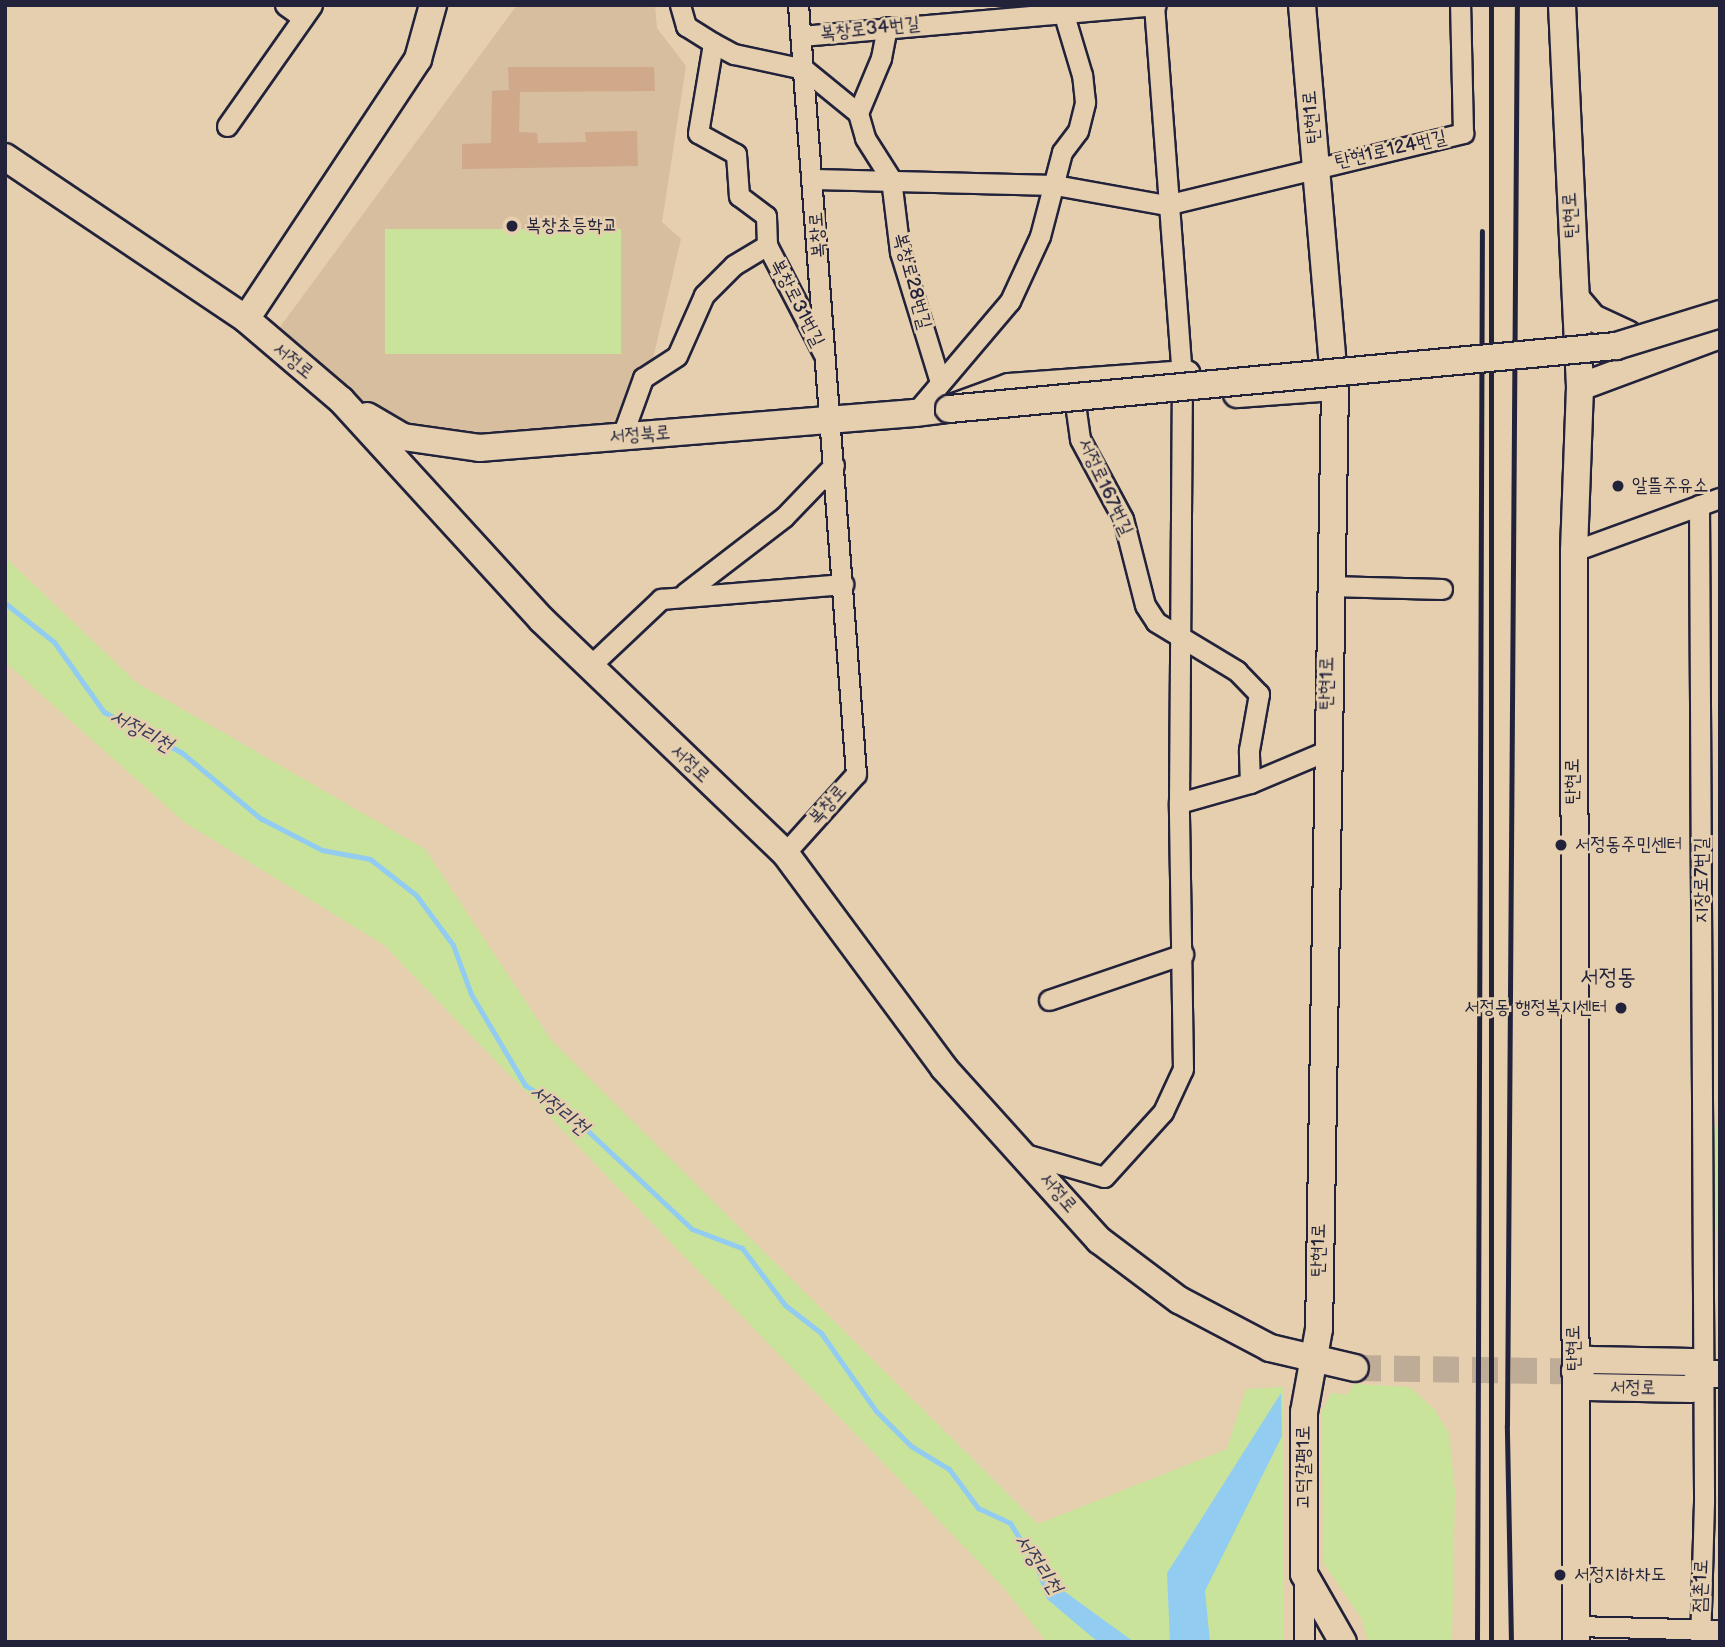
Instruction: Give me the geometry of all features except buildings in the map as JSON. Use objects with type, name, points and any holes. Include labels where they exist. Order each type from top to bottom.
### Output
[{"type":"street","points":[[227,126],[307,12],[285,5]]},
{"type":"street","points":[[246,319],[418,60],[433,5]]},
{"type":"street","points":[[680,5],[686,26],[713,44],[734,54],[804,69],[858,113],[881,58],[887,27]]},
{"type":"street","name":"복창로","points":[[785,853],[856,774],[814,179],[798,5]]},
{"type":"street","points":[[1022,1153],[1104,1177],[1163,1112],[1183,1069],[1179,803],[1182,387],[1167,205],[1155,5]]},
{"type":"street","name":"복창로34번길","points":[[802,36],[1062,8],[1155,5]]},
{"type":"street","name":"탄현1로","points":[[1303,5],[1334,374],[1319,1329],[1312,1361]]},
{"type":"street","name":"탄현1로124번길","points":[[1317,167],[1463,133],[1460,5]]},
{"type":"street","name":"탄현로","points":[[1562,5],[1580,387],[1574,551],[1576,1634]]},
{"type":"street","points":[[915,413],[1010,301],[1040,236],[1062,152],[1078,131],[1085,102],[1062,8]]},
{"type":"street","name":"복창로31번길","points":[[713,44],[698,133],[736,154],[739,196],[766,216],[767,245],[827,361]]},
{"type":"street","name":"복창로28번길","points":[[858,113],[865,138],[891,179],[900,252],[940,382]]},
{"type":"street","name":"서정로","points":[[5,158],[246,319],[341,400],[542,621],[785,853],[944,1068],[1132,1269],[1270,1348],[1312,1361],[1355,1368]]},
{"type":"street","points":[[814,179],[1055,185],[1167,205],[1317,167]]},
{"type":"street","name":"복창로31번길","points":[[622,436],[643,378],[677,356],[704,295],[734,265],[767,245]]},
{"type":"street","points":[[1576,298],[1593,318],[1628,334]]},
{"type":"street","points":[[1578,339],[1628,334],[1720,302]]},
{"type":"street","points":[[949,409],[1616,346],[1720,314]]},
{"type":"street","points":[[1580,387],[1720,335]]},
{"type":"street","points":[[949,409],[1009,387],[1182,387],[1334,374]]},
{"type":"street","points":[[949,409],[1018,416],[1076,410],[1182,387]]},
{"type":"street","name":"서정북로","points":[[341,400],[402,437],[479,448],[949,409]]},
{"type":"street","name":"서정로167번길","points":[[1076,410],[1080,439],[1124,519],[1145,605],[1156,622],[1237,671],[1259,694],[1249,750],[1250,783]]},
{"type":"street","points":[[685,593],[784,517],[834,465]]},
{"type":"street","points":[[1574,551],[1720,498]]},
{"type":"street","name":"지장로7번길","points":[[1699,505],[1712,1119],[1712,1374]]},
{"type":"street","points":[[590,666],[661,598],[685,593],[843,584]]},
{"type":"street","points":[[1329,586],[1442,589]]},
{"type":"street","points":[[1179,803],[1250,783],[1326,751]]},
{"type":"street","points":[[1049,1000],[1183,954]]},
{"type":"street","name":"서정로","points":[[1575,1371],[1590,1360],[1692,1362],[1712,1374]]},
{"type":"street","name":"고덕갈평1로","points":[[1304,1574],[1304,1412],[1312,1361]]},
{"type":"street","name":"점촌1로","points":[[1576,1634],[1707,1634],[1712,1502],[1712,1374]]},
{"type":"street","points":[[1304,1574],[1304,1642]]},
{"type":"street","points":[[1304,1574],[1343,1642]]},
{"type":"shaded area","name":"복창초등학교","points":[[517,5],[655,5],[657,28],[686,66],[662,222],[681,239],[648,380],[625,434],[462,443],[382,416],[277,331]]},
{"type":"green space","points":[[385,229],[621,229],[621,354],[385,354]]},
{"type":"green space","points":[[5,557],[137,683],[425,849],[551,1040],[1038,1524],[1227,1449],[1246,1389],[1284,1387],[1284,1642],[1047,1642],[1003,1587],[384,945],[184,822],[5,662]]},
{"type":"green space","points":[[1711,1127],[1720,1127],[1720,1230],[1711,1230]]},
{"type":"green space","points":[[1354,1384],[1410,1387],[1434,1409],[1449,1433],[1455,1492],[1452,1642],[1368,1642],[1362,1619],[1324,1564],[1321,1414],[1331,1393],[1347,1395]]},
{"type":"water","points":[[1281,1393],[1282,1436],[1205,1591],[1210,1642],[1170,1642],[1167,1573]]},
{"type":"water","points":[[1028,1551],[1050,1581],[1134,1642],[1098,1642],[1047,1599]]},
{"type":"waterway","name":"서정리천","points":[[5,603],[54,642],[104,712],[181,752],[260,818],[322,850],[370,859],[416,895],[453,945],[471,994],[525,1085],[573,1117],[692,1229],[742,1248],[785,1305],[821,1333],[876,1411],[911,1446],[949,1469],[978,1508],[1010,1523],[1030,1555]]},
{"type":"tunnel","points":[[1355,1368],[1598,1372]]},
{"type":"railway","points":[[1491,5],[1491,1642]]},
{"type":"railway","points":[[1511,1642],[1507,1425],[1517,5]]},
{"type":"railway","points":[[1477,1642],[1482,231]]},
{"type":"place","name":"복창초등학교","points":[[512,226]]},
{"type":"place","name":"알뜰주유소","points":[[1618,486]]},
{"type":"place","name":"서정동주민센터","points":[[1561,845]]},
{"type":"place","name":"서정동 행정복지센터","points":[[1621,1008]]},
{"type":"place","name":"서정지하차도","points":[[1560,1575]]},
{"type":"district","name":"서정동","points":[[1608,977]]}]
